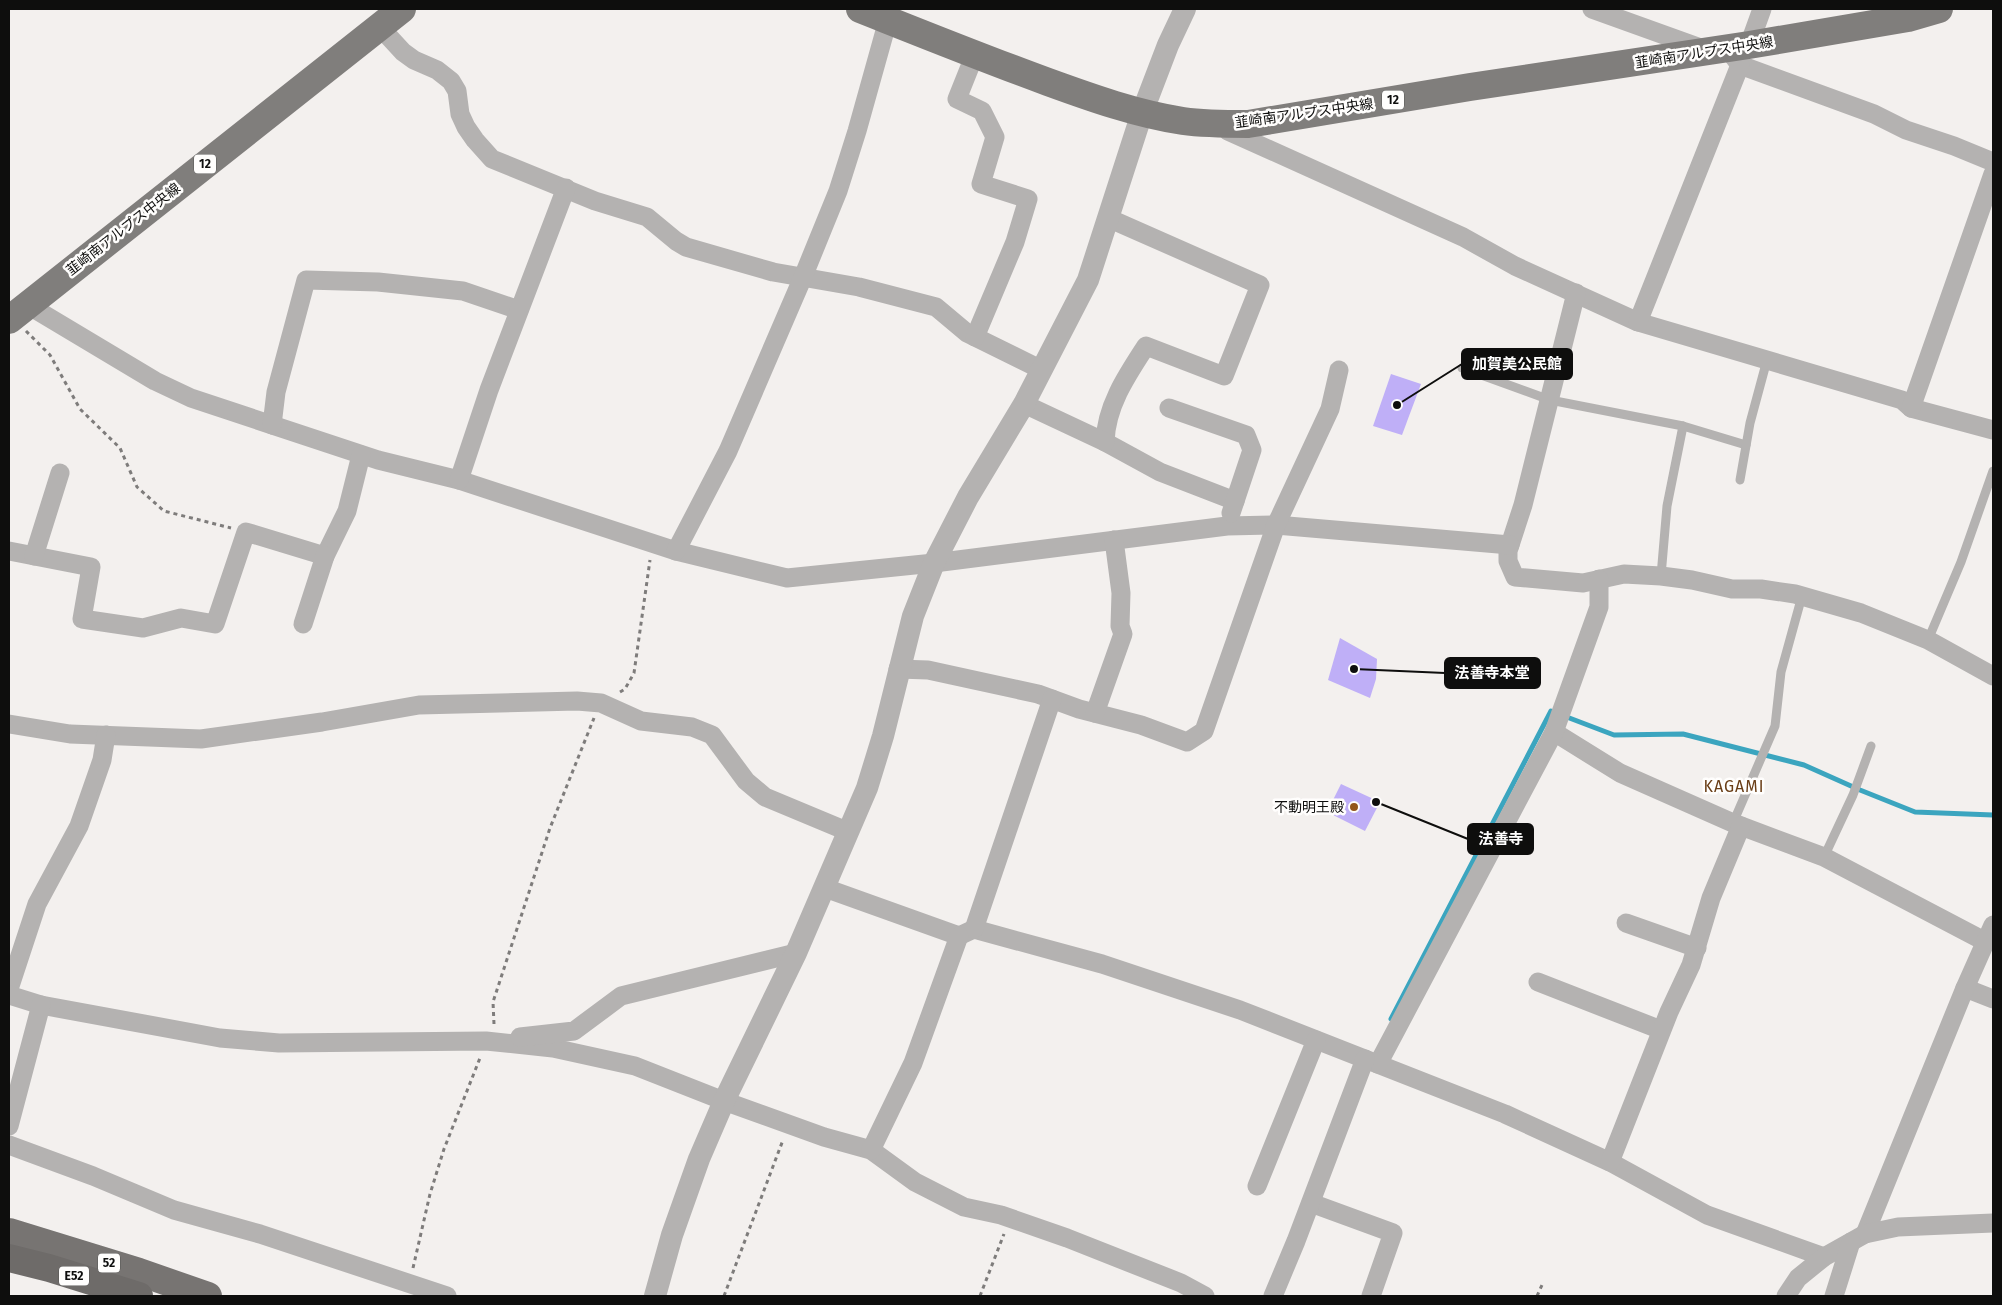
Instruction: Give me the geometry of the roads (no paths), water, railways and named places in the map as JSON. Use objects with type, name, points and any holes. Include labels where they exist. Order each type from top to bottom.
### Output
[{"type":"highway","name":"52","points":[[9,1232],[129,1269],[208,1296]]},
{"type":"highway","name":"E52","points":[[9,1258],[49,1268],[139,1296]]},
{"type":"main road","name":"韮崎南アルプス中央線","points":[[16,311],[402,9]]},
{"type":"main road","name":"韮崎南アルプス中央線","points":[[860,9],[975,54],[1089,96],[1142,113],[1184,121],[1222,124],[1248,124],[1470,87],[1732,52],[1908,18],[1939,9]]},
{"type":"street","points":[[655,1296],[672,1235],[695,1169],[724,1101],[796,953],[867,788],[912,616],[934,563],[968,497],[1024,404],[1088,280],[1142,113],[1168,45],[1185,9]]},
{"type":"street","points":[[1592,9],[1612,12],[1732,52],[1874,114],[1906,130],[1954,146],[1993,162]]},
{"type":"street","points":[[1638,322],[1732,52],[1762,9]]},
{"type":"street","points":[[676,551],[728,451],[804,277],[838,191],[888,20]]},
{"type":"street","points":[[379,26],[403,52],[414,60],[437,70],[451,81],[457,91],[460,114],[466,127],[492,159],[595,201],[647,217],[686,247],[773,272],[859,287],[936,307],[967,333],[1042,370]]},
{"type":"street","points":[[975,54],[957,99],[982,111],[995,137],[981,184],[1028,199],[1015,242],[975,337]]},
{"type":"street","points":[[1222,124],[1228,131],[1463,238],[1514,266],[1638,322],[1902,400],[1911,408],[1993,430]]},
{"type":"street","points":[[1911,408],[1993,174]]},
{"type":"street","points":[[458,480],[519,310],[566,188]]},
{"type":"street","points":[[1105,442],[1105,428],[1121,386],[1146,346],[1224,376],[1260,285],[1108,218]]},
{"type":"street","points":[[272,425],[276,392],[306,280],[378,282],[454,290],[519,310]]},
{"type":"street","points":[[1576,293],[1523,505],[1510,545],[1508,560],[1515,577],[1583,582],[1624,574],[1661,576],[1692,580],[1732,589],[1761,589],[1802,596],[1861,613],[1928,640],[1993,676]]},
{"type":"street","points":[[16,311],[174,391],[272,425],[361,454],[458,480],[652,544],[787,578],[934,563],[1227,526],[1276,524],[1510,545]]},
{"type":"street","points":[[898,669],[928,670],[1038,694],[1095,713],[1141,725],[1187,742],[1204,731],[1276,524],[1330,409],[1339,370]]},
{"type":"street","points":[[1024,404],[1105,442],[1160,472],[1235,501]]},
{"type":"street","points":[[1169,408],[1246,435],[1252,450],[1227,526]]},
{"type":"street","points":[[303,624],[325,556],[347,511],[361,454]]},
{"type":"street","points":[[34,556],[60,473]]},
{"type":"street","points":[[9,551],[90,568],[82,619],[143,628],[182,618],[215,624],[246,532],[325,556]]},
{"type":"street","points":[[1095,713],[1123,634],[1120,626],[1121,593],[1114,540]]},
{"type":"street","points":[[1273,1296],[1371,1062],[1557,721],[1598,607],[1599,579]]},
{"type":"street","points":[[871,1150],[913,1063],[967,932],[1052,699]]},
{"type":"street","points":[[9,724],[70,734],[201,739],[322,722],[419,705],[577,701],[601,703],[641,721],[692,727],[712,735],[746,781],[765,797],[849,832]]},
{"type":"street","points":[[1557,721],[1620,773],[1737,825],[1824,857],[1990,933],[1834,1296]]},
{"type":"street","points":[[9,989],[37,904],[79,826],[102,760],[106,735]]},
{"type":"street","points":[[1610,1162],[1661,1030],[1692,965],[1711,898],[1737,825]]},
{"type":"street","points":[[825,888],[967,932],[1102,964],[1240,1010],[1505,1114],[1610,1162],[1707,1215],[1824,1257]]},
{"type":"street","points":[[1626,923],[1697,948]]},
{"type":"street","points":[[9,996],[41,1006],[220,1038],[279,1043],[486,1041],[574,1031],[621,996],[796,953]]},
{"type":"street","points":[[1538,982],[1661,1030]]},
{"type":"street","points":[[1965,988],[1993,1000]]},
{"type":"street","points":[[9,1126],[41,1006]]},
{"type":"street","points":[[1257,1186],[1316,1040]]},
{"type":"street","points":[[486,1041],[553,1048],[635,1066],[824,1137],[871,1150],[915,1182],[964,1207],[1010,1218],[1067,1238],[1182,1283],[1205,1296]]},
{"type":"street","points":[[9,1145],[93,1176],[174,1210],[260,1234],[447,1296]]},
{"type":"street","points":[[1311,1203],[1393,1233],[1371,1296]]},
{"type":"street","points":[[1786,1296],[1798,1278],[1824,1257],[1858,1238],[1898,1227],[1993,1223]]},
{"type":"lane","points":[[1740,480],[1750,423],[1767,360]]},
{"type":"lane","points":[[1462,368],[1550,400],[1683,426],[1746,445]]},
{"type":"lane","points":[[1661,576],[1667,506],[1683,426]]},
{"type":"lane","points":[[1928,640],[1961,562],[1993,471]]},
{"type":"lane","points":[[1737,825],[1760,760],[1775,726],[1781,672],[1802,596]]},
{"type":"lane","points":[[1824,857],[1853,795],[1871,746]]},
{"type":"waterway","points":[[1391,1019],[1551,711],[1614,735],[1683,734],[1804,765],[1915,812],[1993,815]]},
{"type":"place","name":"加賀美公民館","points":[[1397,405]]},
{"type":"place","name":"法善寺本堂","points":[[1354,669]]},
{"type":"place","name":"法善寺","points":[[1376,802]]},
{"type":"place","name":"不動明王殿","points":[[1354,807]]},
{"type":"district","name":"KAGAMI","points":[[1734,786]]}]
